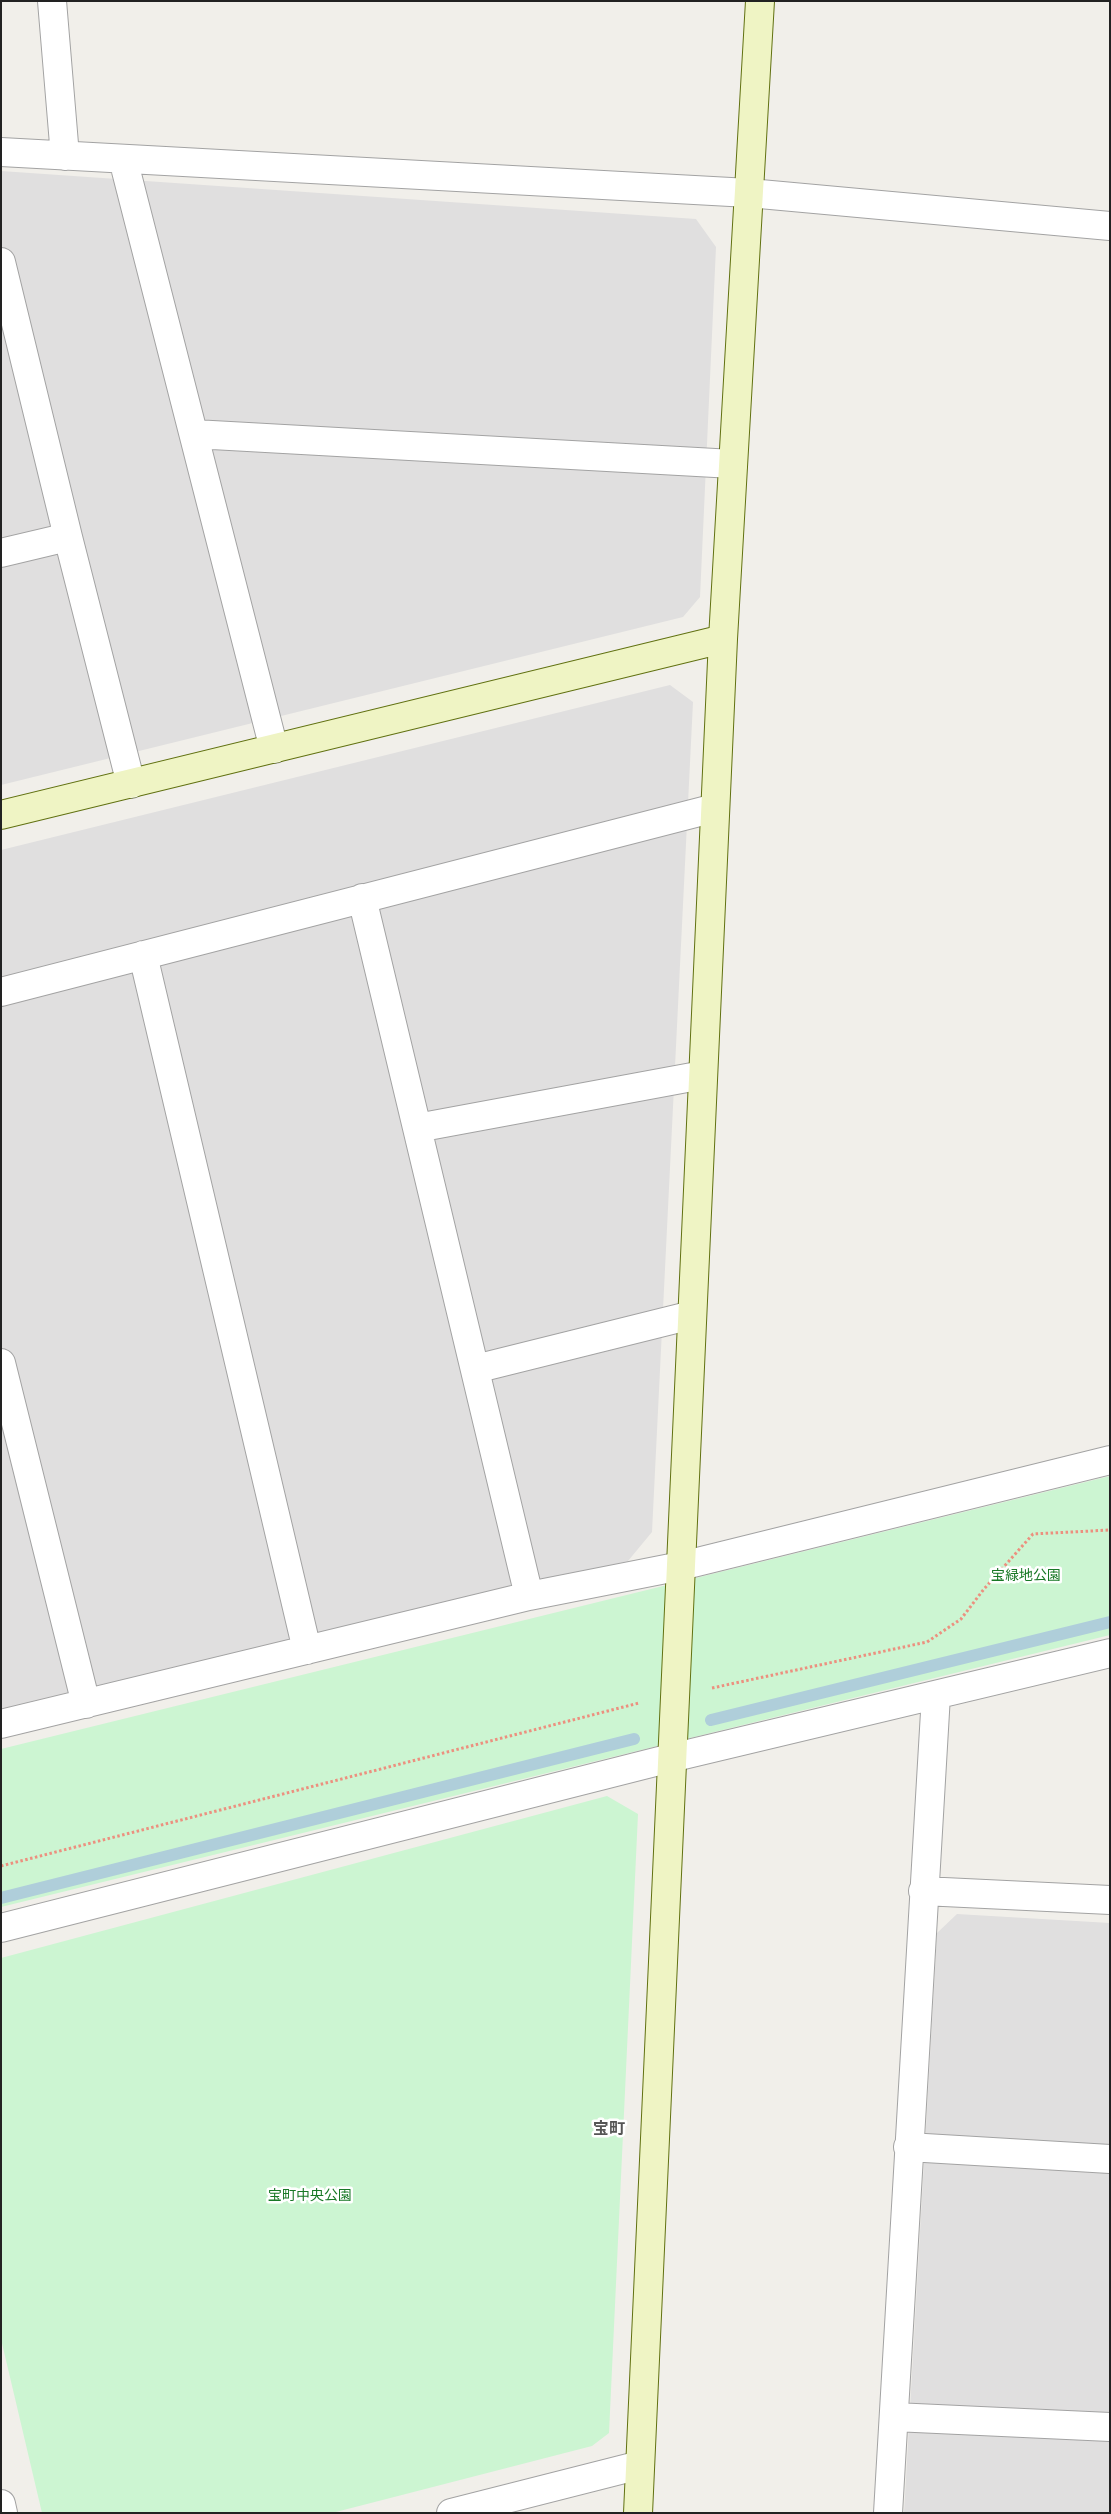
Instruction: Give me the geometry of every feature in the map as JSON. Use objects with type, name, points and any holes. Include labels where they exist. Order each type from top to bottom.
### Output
[{"type":"street","points":[[52,1],[65,156]]},
{"type":"street","points":[[638,2513],[722,640],[760,1]]},
{"type":"street","points":[[1,152],[749,193],[1110,226]]},
{"type":"street","points":[[123,159],[274,749]]},
{"type":"street","points":[[1,262],[68,538],[131,784]]},
{"type":"street","points":[[194,434],[733,464]]},
{"type":"street","points":[[1,553],[68,538]]},
{"type":"street","points":[[1,816],[722,640]]},
{"type":"street","points":[[1,992],[715,808]]},
{"type":"street","points":[[362,898],[529,1596]]},
{"type":"street","points":[[143,955],[307,1650]]},
{"type":"street","points":[[417,1128],[703,1075]]},
{"type":"street","points":[[475,1368],[692,1315]]},
{"type":"street","points":[[1,1363],[86,1704]]},
{"type":"street","points":[[1,1724],[529,1596],[681,1566],[1110,1460]]},
{"type":"street","points":[[1,1928],[671,1758],[1110,1653]]},
{"type":"street","points":[[888,2513],[936,1695]]},
{"type":"street","points":[[923,1891],[1110,1900]]},
{"type":"street","points":[[908,2147],[1110,2159]]},
{"type":"street","points":[[894,2417],[1110,2427]]},
{"type":"street","points":[[451,2513],[640,2466]]},
{"type":"street","points":[[1,2504],[3,2513]]},
{"type":"path","points":[[1,1866],[575,1718],[926,1642],[961,1619],[984,1589],[1033,1534],[1110,1530]]},
{"type":"shaded area","points":[[1,171],[696,219],[716,247],[700,597],[683,617],[1,785]]},
{"type":"shaded area","points":[[670,685],[693,702],[652,1532],[628,1561],[1,1713],[1,850]]},
{"type":"shaded area","points":[[957,1914],[1110,1923],[1110,2513],[904,2513],[937,1933]]},
{"type":"green space","name":"宝緑地公園","points":[[1110,1476],[1110,1635],[1,1907],[1,1749]]},
{"type":"green space","name":"宝町中央公園","points":[[607,1796],[638,1814],[609,2433],[592,2446],[332,2513],[42,2513],[1,2339],[1,1958]]},
{"type":"waterway","points":[[711,1720],[1110,1622]]},
{"type":"waterway","points":[[1,1898],[634,1739]]},
{"type":"district","name":"宝町","points":[[609,2129]]}]
